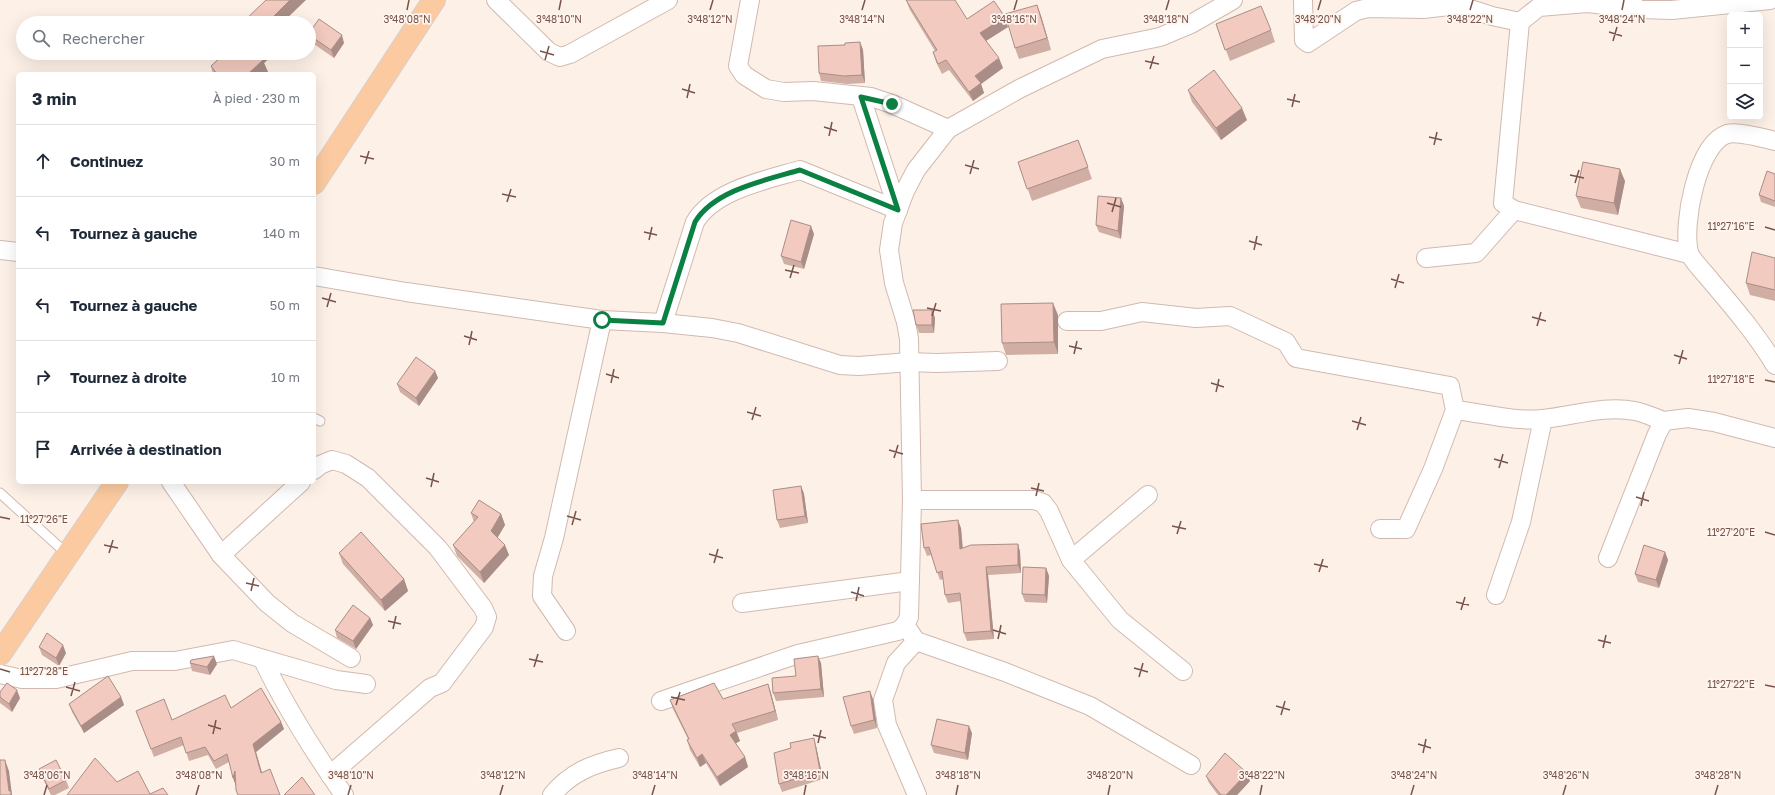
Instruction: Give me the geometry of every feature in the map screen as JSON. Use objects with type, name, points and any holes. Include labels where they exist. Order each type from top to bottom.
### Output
[{"type":"main road","points":[[316,180],[434,0]]},
{"type":"main road","points":[[0,654],[116,484]]},
{"type":"street","points":[[496,0],[549,52],[560,57],[570,54],[668,0]]},
{"type":"street","points":[[750,0],[738,66],[744,75],[766,89],[784,92],[813,91],[861,97],[892,104],[948,129]]},
{"type":"street","points":[[661,701],[798,654],[898,631],[905,626],[909,617],[912,500],[909,362],[906,322],[894,283],[889,250],[893,224],[916,170],[948,129],[1019,89],[1102,48],[1160,37],[1191,24],[1233,0]]},
{"type":"street","points":[[1303,0],[1304,40],[1308,43],[1356,11],[1383,4],[1423,9],[1458,5],[1492,16],[1520,22]]},
{"type":"street","points":[[1770,0],[1672,10],[1641,10],[1588,1],[1539,7],[1520,22],[1503,203],[1514,210],[1689,254],[1762,344],[1775,365]]},
{"type":"street","points":[[861,97],[898,210]]},
{"type":"street","points":[[1689,254],[1688,214],[1691,192],[1704,160],[1716,142],[1728,134],[1745,135],[1775,141]]},
{"type":"street","points":[[663,323],[695,222],[701,213],[733,191],[800,170],[898,210]]},
{"type":"street","points":[[1426,258],[1476,254],[1514,210]]},
{"type":"street","points":[[316,276],[399,291],[602,320],[663,323],[738,333],[840,365],[859,366],[909,362],[936,363],[998,361]]},
{"type":"street","points":[[1067,321],[1101,321],[1142,312],[1196,318],[1230,316],[1286,342],[1296,358],[1450,386],[1455,410],[1406,529],[1380,529]]},
{"type":"street","points":[[566,631],[542,596],[543,576],[554,538],[602,320]]},
{"type":"street","points":[[1455,410],[1518,418],[1542,419],[1586,411],[1618,408],[1637,411],[1664,421],[1688,418],[1714,422],[1775,438]]},
{"type":"street","points":[[1496,595],[1522,522],[1542,419]]},
{"type":"street","points":[[1608,558],[1657,434],[1664,421]]},
{"type":"street","points":[[316,468],[332,460],[346,464],[368,478],[438,548],[483,608],[487,617],[484,626],[442,683],[430,688],[330,775]]},
{"type":"street","points":[[172,484],[221,555],[267,603],[292,623],[351,658]]},
{"type":"street","points":[[221,555],[299,484]]},
{"type":"street","points":[[1072,560],[1148,495]]},
{"type":"street","points":[[912,500],[1034,500],[1043,503],[1049,511],[1072,560],[1120,620],[1183,671]]},
{"type":"street","points":[[742,603],[910,581]]},
{"type":"street","points":[[905,626],[916,641],[1005,672],[1090,706],[1191,765]]},
{"type":"street","points":[[916,641],[896,664],[883,700],[887,725],[917,795]]},
{"type":"street","points":[[0,674],[22,679],[56,680],[132,661],[176,661],[232,650],[336,680],[366,684]]},
{"type":"street","points":[[263,660],[281,698],[344,795]]},
{"type":"street","points":[[552,795],[561,783],[594,764],[619,758]]},
{"type":"lane","points":[[0,493],[67,554]]},
{"type":"building","points":[[266,0],[290,0],[274,16],[249,16]]},
{"type":"building","points":[[906,0],[955,0],[967,19],[994,1],[1005,17],[980,33],[999,58],[975,76],[981,83],[969,92],[946,60],[938,64],[933,52],[937,50]]},
{"type":"building","points":[[1037,5],[1047,38],[1015,48],[1005,14]]},
{"type":"building","points":[[1261,6],[1271,30],[1225,50],[1216,24]]},
{"type":"building","points":[[319,19],[342,35],[331,50],[316,40],[316,23]]},
{"type":"building","points":[[860,42],[862,75],[844,76],[819,73],[818,46],[845,45],[845,43]]},
{"type":"building","points":[[218,60],[263,60],[250,72],[216,72],[211,66]]},
{"type":"building","points":[[1214,70],[1242,108],[1216,128],[1188,90]]},
{"type":"building","points":[[1078,140],[1088,167],[1027,189],[1018,162]]},
{"type":"building","points":[[1583,162],[1620,169],[1614,203],[1576,196]]},
{"type":"building","points":[[1767,171],[1775,174],[1775,201],[1759,195]]},
{"type":"building","points":[[1098,196],[1121,198],[1118,231],[1096,225]]},
{"type":"building","points":[[791,220],[811,226],[801,262],[781,256]]},
{"type":"building","points":[[1752,252],[1775,258],[1775,290],[1746,283]]},
{"type":"building","points":[[1053,303],[1054,342],[1002,343],[1001,304]]},
{"type":"building","points":[[913,310],[932,310],[932,325],[916,325]]},
{"type":"building","points":[[416,357],[435,371],[416,398],[397,384]]},
{"type":"building","points":[[801,486],[805,516],[777,520],[773,490]]},
{"type":"building","points":[[479,500],[501,514],[491,531],[505,545],[480,572],[453,545],[478,517],[471,513]]},
{"type":"building","points":[[958,520],[960,549],[971,545],[1018,544],[1018,565],[986,567],[991,631],[964,633],[960,593],[945,595],[942,571],[937,573],[929,547],[924,548],[921,524]]},
{"type":"building","points":[[361,532],[404,579],[381,600],[339,553]]},
{"type":"building","points":[[1644,545],[1665,552],[1656,580],[1635,574]]},
{"type":"building","points":[[1023,567],[1046,568],[1045,595],[1022,594]]},
{"type":"building","points":[[353,605],[370,618],[353,641],[335,630]]},
{"type":"building","points":[[47,633],[63,645],[56,658],[39,647]]},
{"type":"building","points":[[214,656],[207,667],[190,663],[191,660]]},
{"type":"building","points":[[818,656],[821,689],[773,693],[772,678],[796,676],[794,659]]},
{"type":"building","points":[[108,676],[121,697],[81,726],[69,704]]},
{"type":"building","points":[[7,683],[17,690],[9,704],[0,697],[0,692]]},
{"type":"building","points":[[714,683],[723,699],[768,684],[775,711],[732,724],[736,731],[730,735],[745,757],[717,777],[702,754],[697,758],[687,740],[689,739],[670,700]]},
{"type":"building","points":[[261,688],[281,722],[253,744],[261,773],[270,769],[280,795],[238,795],[236,790],[235,771],[233,778],[227,754],[214,761],[205,747],[186,753],[181,737],[151,749],[136,711],[164,699],[172,720],[225,695],[231,708]]},
{"type":"building","points":[[870,691],[874,720],[851,726],[843,697]]},
{"type":"building","points":[[937,719],[969,726],[965,753],[931,745]]},
{"type":"building","points":[[814,738],[820,771],[779,784],[774,753],[791,748],[790,743]]},
{"type":"building","points":[[1225,753],[1247,773],[1226,795],[1221,795],[1206,776]]},
{"type":"building","points":[[95,758],[117,782],[138,771],[150,794],[163,788],[168,795],[67,795]]},
{"type":"building","points":[[0,760],[5,760],[9,791],[11,791],[11,795],[0,795]]},
{"type":"building","points":[[56,760],[66,780],[49,789],[39,769]]},
{"type":"building","points":[[302,777],[315,795],[284,795]]},
{"type":"route","points":[[602,320],[663,323],[695,222],[701,213],[733,191],[800,170],[898,210],[861,97],[871,98],[892,104]]}]
